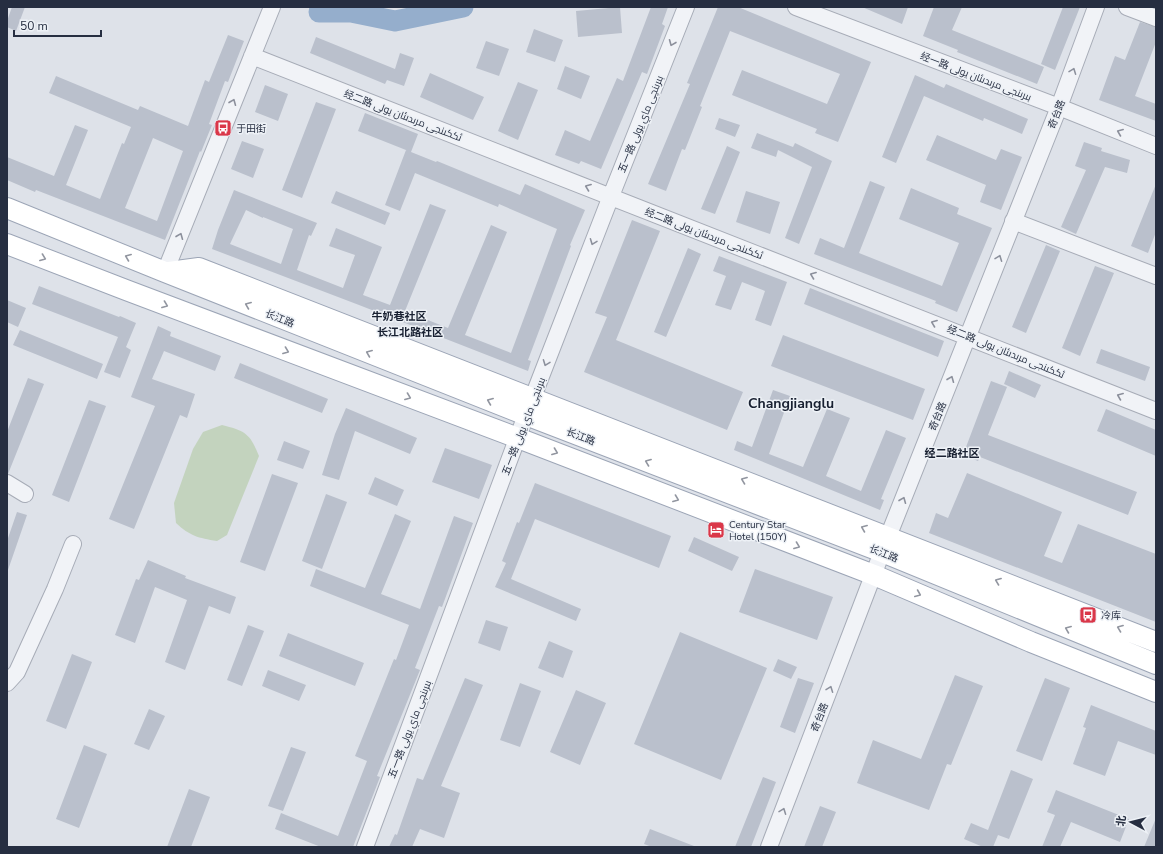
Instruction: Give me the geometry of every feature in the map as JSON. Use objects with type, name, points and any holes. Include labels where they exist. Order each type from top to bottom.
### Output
[{"type":"main road","name":"长江路","points":[[7,208],[165,272],[530,407],[885,545],[1156,664]]},
{"type":"main road","points":[[7,244],[874,575],[1156,692]]},
{"type":"main road","points":[[885,545],[1156,642]]},
{"type":"street","points":[[165,272],[272,7]]},
{"type":"street","name":"五一路 بىرىنچى ماي يولى","points":[[365,847],[518,438],[611,196],[686,7]]},
{"type":"street","name":"经一路 بىرىنجى مرىدىئان يولى","points":[[796,7],[1059,107],[1156,146]]},
{"type":"street","name":"奇台路","points":[[769,847],[885,545],[1059,107],[1096,7]]},
{"type":"street","points":[[1127,7],[1156,18]]},
{"type":"street","name":"经二路 ئككىنجى مرىدىئان يولى","points":[[252,56],[1156,411]]},
{"type":"street","points":[[1013,221],[1156,276]]},
{"type":"street","points":[[7,483],[25,494]]},
{"type":"street","points":[[7,683],[17,672],[55,590],[73,544]]},
{"type":"green space","points":[[222,425],[237,429],[246,434],[253,443],[259,456],[227,535],[217,541],[195,536],[176,523],[174,503],[193,449],[203,432]]},
{"type":"building","points":[[12,7],[25,7],[16,31],[7,27],[7,21]]},
{"type":"building","points":[[620,7],[622,33],[578,37],[576,11]]},
{"type":"building","points":[[651,7],[668,7],[662,24],[665,26],[647,74],[642,72],[601,169],[581,161],[579,164],[555,155],[565,130],[590,141],[617,78],[623,81]]},
{"type":"building","points":[[718,7],[738,7],[871,62],[838,142],[815,133],[817,129],[732,95],[742,70],[827,104],[840,74],[730,31],[700,106],[702,107],[685,150],[682,149],[666,191],[648,184],[690,84],[687,83]]},
{"type":"building","points":[[862,7],[908,7],[902,24]]},
{"type":"building","points":[[934,7],[962,7],[952,30],[1044,67],[1037,84],[957,52],[958,50],[923,36]]},
{"type":"building","points":[[1063,7],[1080,7],[1055,70],[1041,64]]},
{"type":"building","points":[[1140,22],[1156,27],[1156,42],[1135,96],[1156,104],[1156,121],[1099,100],[1115,56],[1125,60]]},
{"type":"building","points":[[534,29],[563,40],[555,62],[526,52]]},
{"type":"building","points":[[228,35],[244,41],[228,82],[225,81],[209,124],[212,125],[201,152],[200,151],[165,240],[36,190],[35,192],[7,180],[7,157],[54,176],[75,125],[88,130],[66,185],[100,199],[122,143],[124,144],[131,127],[49,93],[56,76],[138,110],[140,106],[188,126],[205,80],[209,82]],"holes":[[[153,138],[183,151],[157,221],[125,208]]]},
{"type":"building","points":[[316,37],[395,69],[400,53],[414,58],[404,86],[387,80],[385,84],[310,53]]},
{"type":"building","points":[[486,41],[509,49],[499,76],[476,68]]},
{"type":"building","points":[[565,66],[590,76],[581,99],[557,89]]},
{"type":"building","points":[[430,73],[484,97],[473,120],[420,97]]},
{"type":"building","points":[[915,75],[944,88],[946,84],[1028,119],[1022,134],[984,118],[983,121],[924,96],[896,163],[882,157]]},
{"type":"building","points":[[518,82],[538,90],[518,140],[498,131]]},
{"type":"building","points":[[265,85],[288,94],[278,121],[255,112]]},
{"type":"building","points":[[316,102],[336,109],[302,198],[282,190]]},
{"type":"building","points":[[365,113],[418,134],[411,152],[358,131]]},
{"type":"building","points":[[719,118],[740,125],[735,137],[715,129]]},
{"type":"building","points":[[757,133],[793,147],[795,143],[832,161],[799,244],[785,238],[812,167],[778,150],[776,157],[751,148]]},
{"type":"building","points":[[937,135],[996,160],[1001,149],[1022,157],[1001,210],[980,202],[986,185],[926,160]]},
{"type":"building","points":[[242,141],[264,149],[253,178],[231,169]]},
{"type":"building","points":[[1084,142],[1102,148],[1101,151],[1130,160],[1127,173],[1105,167],[1076,234],[1061,227],[1086,170],[1075,166]]},
{"type":"building","points":[[727,146],[740,152],[715,214],[701,209]]},
{"type":"building","points":[[406,150],[520,195],[525,184],[585,210],[570,245],[571,246],[528,360],[531,361],[528,371],[212,249],[234,190],[317,223],[311,236],[309,235],[297,270],[343,288],[355,255],[329,246],[336,228],[382,247],[363,295],[390,305],[430,204],[446,210],[405,311],[448,328],[491,225],[507,232],[465,335],[511,353],[557,229],[499,204],[498,207],[415,173],[400,211],[385,205]],"holes":[[[246,210],[293,229],[281,264],[230,244]]]},
{"type":"building","points":[[870,181],[885,187],[859,253],[942,286],[959,243],[899,219],[911,188],[959,208],[957,214],[992,228],[957,312],[935,303],[936,301],[814,254],[820,238],[844,248]]},
{"type":"building","points":[[1156,184],[1156,232],[1148,253],[1131,246]]},
{"type":"building","points":[[336,191],[390,213],[385,225],[331,203]]},
{"type":"building","points":[[746,191],[780,202],[770,234],[736,222]]},
{"type":"building","points":[[632,220],[660,231],[616,340],[743,392],[727,430],[584,372],[607,317],[595,313]]},
{"type":"building","points":[[1046,245],[1060,251],[1026,333],[1012,327]]},
{"type":"building","points":[[688,248],[701,254],[666,337],[654,332]]},
{"type":"building","points":[[719,256],[787,282],[771,326],[755,320],[765,291],[742,282],[731,310],[715,305],[726,276],[713,271]]},
{"type":"building","points":[[1095,266],[1114,273],[1080,356],[1062,348]]},
{"type":"building","points":[[39,286],[136,323],[126,347],[131,350],[120,378],[104,372],[118,337],[32,304]]},
{"type":"building","points":[[810,288],[944,341],[938,357],[804,304]]},
{"type":"building","points":[[7,300],[26,308],[18,327],[7,322]]},
{"type":"building","points":[[158,326],[171,332],[170,336],[221,356],[215,371],[164,351],[152,379],[195,394],[187,418],[180,415],[134,529],[109,519],[155,406],[131,397]]},
{"type":"building","points":[[20,330],[103,364],[97,379],[13,345]]},
{"type":"building","points":[[783,335],[925,389],[913,420],[771,366]]},
{"type":"building","points":[[1101,349],[1150,367],[1145,381],[1096,363]]},
{"type":"building","points":[[240,363],[328,399],[322,413],[234,378]]},
{"type":"building","points":[[1009,371],[1041,385],[1035,398],[1004,384]]},
{"type":"building","points":[[28,378],[44,384],[7,474],[7,432]]},
{"type":"building","points":[[991,381],[1007,387],[988,435],[1137,492],[1128,515],[980,457],[978,461],[963,455]]},
{"type":"building","points":[[773,390],[790,396],[769,454],[803,467],[827,409],[850,418],[826,476],[861,491],[886,430],[906,438],[881,499],[884,500],[880,510],[734,450],[737,441],[752,447]]},
{"type":"building","points":[[89,400],[106,406],[69,502],[52,495]]},
{"type":"building","points":[[346,408],[417,438],[410,454],[355,431],[339,480],[322,475],[335,434]]},
{"type":"building","points":[[1106,409],[1156,430],[1156,456],[1097,431]]},
{"type":"building","points":[[284,441],[310,451],[303,469],[277,460]]},
{"type":"building","points":[[445,448],[492,465],[479,499],[432,482]]},
{"type":"building","points":[[967,473],[1062,512],[1044,556],[1062,563],[1078,524],[1156,554],[1156,622],[929,533],[936,513],[948,518]]},
{"type":"building","points":[[272,474],[298,483],[265,571],[240,562]]},
{"type":"building","points":[[375,477],[404,490],[397,506],[368,494]]},
{"type":"building","points":[[535,483],[671,536],[659,568],[535,519],[511,579],[581,609],[576,621],[495,587],[506,563],[502,561],[517,522],[519,523]]},
{"type":"building","points":[[326,494],[347,502],[322,569],[302,561]]},
{"type":"building","points":[[17,512],[27,515],[8,570],[7,541]]},
{"type":"building","points":[[395,514],[411,521],[381,594],[420,609],[454,516],[473,523],[442,607],[439,606],[415,668],[420,670],[377,776],[380,777],[353,847],[321,847],[275,829],[281,813],[338,836],[367,761],[355,756],[394,659],[396,660],[409,625],[310,586],[316,569],[365,588]]},
{"type":"building","points":[[694,537],[739,557],[732,571],[688,551]]},
{"type":"building","points":[[148,560],[186,576],[185,578],[236,597],[230,614],[209,606],[185,670],[165,662],[187,600],[155,587],[135,643],[115,635],[136,579],[139,580]]},
{"type":"building","points":[[755,569],[833,597],[817,640],[739,612]]},
{"type":"building","points":[[486,620],[508,627],[500,651],[478,643]]},
{"type":"building","points":[[248,625],[264,631],[242,686],[227,680]]},
{"type":"building","points":[[680,632],[767,668],[721,780],[634,744]]},
{"type":"building","points":[[288,633],[364,663],[355,686],[279,656]]},
{"type":"building","points":[[549,641],[573,651],[563,678],[538,668]]},
{"type":"building","points":[[72,654],[92,662],[66,729],[46,721]]},
{"type":"building","points":[[778,659],[797,667],[791,679],[773,671]]},
{"type":"building","points":[[268,670],[306,685],[299,701],[262,686]]},
{"type":"building","points":[[955,675],[983,686],[951,765],[947,764],[929,810],[857,783],[873,740],[921,759]]},
{"type":"building","points":[[465,678],[483,685],[441,786],[460,793],[444,838],[420,829],[412,847],[389,847],[395,834],[397,835],[417,778],[423,780]]},
{"type":"building","points":[[798,678],[814,683],[795,733],[780,727]]},
{"type":"building","points":[[1045,678],[1070,688],[1042,761],[1016,751]]},
{"type":"building","points":[[520,683],[541,691],[520,747],[500,740]]},
{"type":"building","points":[[576,690],[606,703],[580,765],[550,752]]},
{"type":"building","points":[[1091,705],[1156,731],[1156,755],[1118,741],[1105,776],[1073,764],[1086,728],[1083,727]]},
{"type":"building","points":[[149,709],[165,716],[149,750],[134,744]]},
{"type":"building","points":[[84,745],[107,754],[79,828],[56,819]]},
{"type":"building","points":[[291,747],[306,752],[283,811],[268,806]]},
{"type":"building","points":[[1011,770],[1033,779],[1009,839],[998,835],[993,847],[983,847],[964,839],[971,823],[988,830]]},
{"type":"building","points":[[763,777],[776,782],[751,847],[735,847]]},
{"type":"building","points":[[189,789],[210,797],[191,847],[167,847]]},
{"type":"building","points":[[1056,790],[1129,819],[1120,842],[1071,822],[1060,847],[1042,847],[1055,815],[1047,812]]},
{"type":"building","points":[[820,806],[836,812],[822,847],[804,847]]},
{"type":"building","points":[[1156,818],[1156,847],[1144,847]]},
{"type":"building","points":[[650,829],[694,847],[652,847],[644,844]]},
{"type":"waterway","points":[[319,12],[351,12],[395,21],[463,7]]},
{"type":"place","name":"于田街","points":[[223,128]]},
{"type":"place","name":"Century Star Hotel (150Y)","points":[[716,530]]},
{"type":"place","name":"冷库","points":[[1088,615]]},
{"type":"district","name":"牛奶巷社区","points":[[399,316]]},
{"type":"district","name":"长江北路社区","points":[[410,332]]},
{"type":"district","name":"Changjianglu","points":[[791,403]]},
{"type":"district","name":"经二路社区","points":[[952,453]]}]
